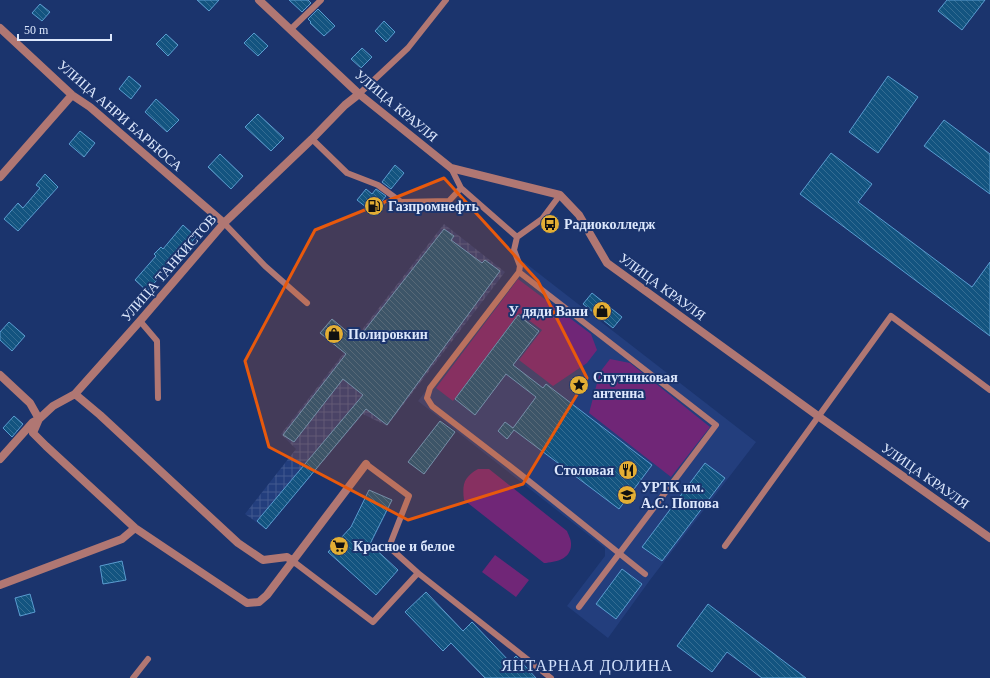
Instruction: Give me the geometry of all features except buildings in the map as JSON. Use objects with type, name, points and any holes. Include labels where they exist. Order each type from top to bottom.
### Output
[{"type":"street","name":"УЛИЦА КРАУЛЯ","points":[[260,0],[359,94],[451,168],[560,195],[579,215],[608,263],[818,416],[990,538]]},
{"type":"street","name":"УЛИЦА АНРИ БАРБЮСА","points":[[0,28],[72,95],[90,107],[224,223]]},
{"type":"street","name":"УЛИЦА ТАНКИСТОВ","points":[[0,459],[33,422],[39,419],[53,406],[75,394],[140,322],[224,223],[312,139],[345,105],[359,94]]},
{"type":"street","points":[[0,177],[72,95]]},
{"type":"street","points":[[0,375],[30,404],[39,419],[33,433],[135,528],[246,603],[258,602],[267,595],[294,562],[366,464]]},
{"type":"street","points":[[75,394],[111,425],[238,543],[263,560],[287,557],[294,562]]},
{"type":"street","points":[[0,585],[122,539],[135,528]]},
{"type":"lane","points":[[290,30],[321,0]]},
{"type":"lane","points":[[359,94],[408,48],[446,0]]},
{"type":"lane","points":[[312,139],[347,173],[378,185],[401,202],[449,201],[460,188]]},
{"type":"lane","points":[[451,168],[460,188],[517,237]]},
{"type":"lane","points":[[560,195],[542,219],[517,237],[514,250],[520,266],[519,272],[430,388],[427,398],[432,406],[645,574]]},
{"type":"lane","points":[[224,223],[265,266],[307,303]]},
{"type":"lane","points":[[519,272],[716,425],[579,607]]},
{"type":"lane","points":[[725,546],[891,316],[990,390]]},
{"type":"lane","points":[[140,322],[157,341],[158,398]]},
{"type":"lane","points":[[366,464],[409,496],[389,547],[418,573],[551,678]]},
{"type":"lane","points":[[294,562],[374,622],[418,573]]},
{"type":"lane","points":[[133,678],[148,659]]},
{"type":"highlighted area","points":[[444,178],[538,281],[587,378],[523,484],[408,520],[269,447],[245,361],[315,230]]},
{"type":"shaded area","points":[[444,224],[505,272],[387,426],[363,414],[266,529],[245,514],[296,449],[281,434]]},
{"type":"shaded area","name":"УРТК им. А.С. Попова","points":[[524,262],[756,442],[650,580],[608,638],[567,606],[605,556],[605,548],[418,401]]},
{"type":"shaded area","points":[[518,279],[591,334],[597,350],[587,363],[553,386],[519,360],[542,330],[519,313],[453,401],[436,388]]},
{"type":"shaded area","points":[[610,359],[630,363],[710,427],[671,477],[589,413],[600,372]]},
{"type":"shaded area","points":[[478,469],[489,469],[567,531],[571,543],[569,553],[562,559],[544,563],[464,500],[463,490],[465,482],[473,472]]},
{"type":"shaded area","points":[[495,555],[529,580],[516,597],[482,572]]},
{"type":"place","name":"Газпромнефть","points":[[374,206]]},
{"type":"place","name":"Радиоколледж","points":[[550,224]]},
{"type":"place","name":"У дяди Вани","points":[[602,311]]},
{"type":"place","name":"Полировкин","points":[[334,334]]},
{"type":"place","name":"Спутниковая антенна","points":[[579,385]]},
{"type":"place","name":"Столовая","points":[[628,470]]},
{"type":"place","name":"УРТК им. А.С. Попова","points":[[627,495]]},
{"type":"place","name":"Красное и белое","points":[[339,546]]},
{"type":"district","name":"ЯНТАРНАЯ ДОЛИНА","points":[[587,665]]}]
